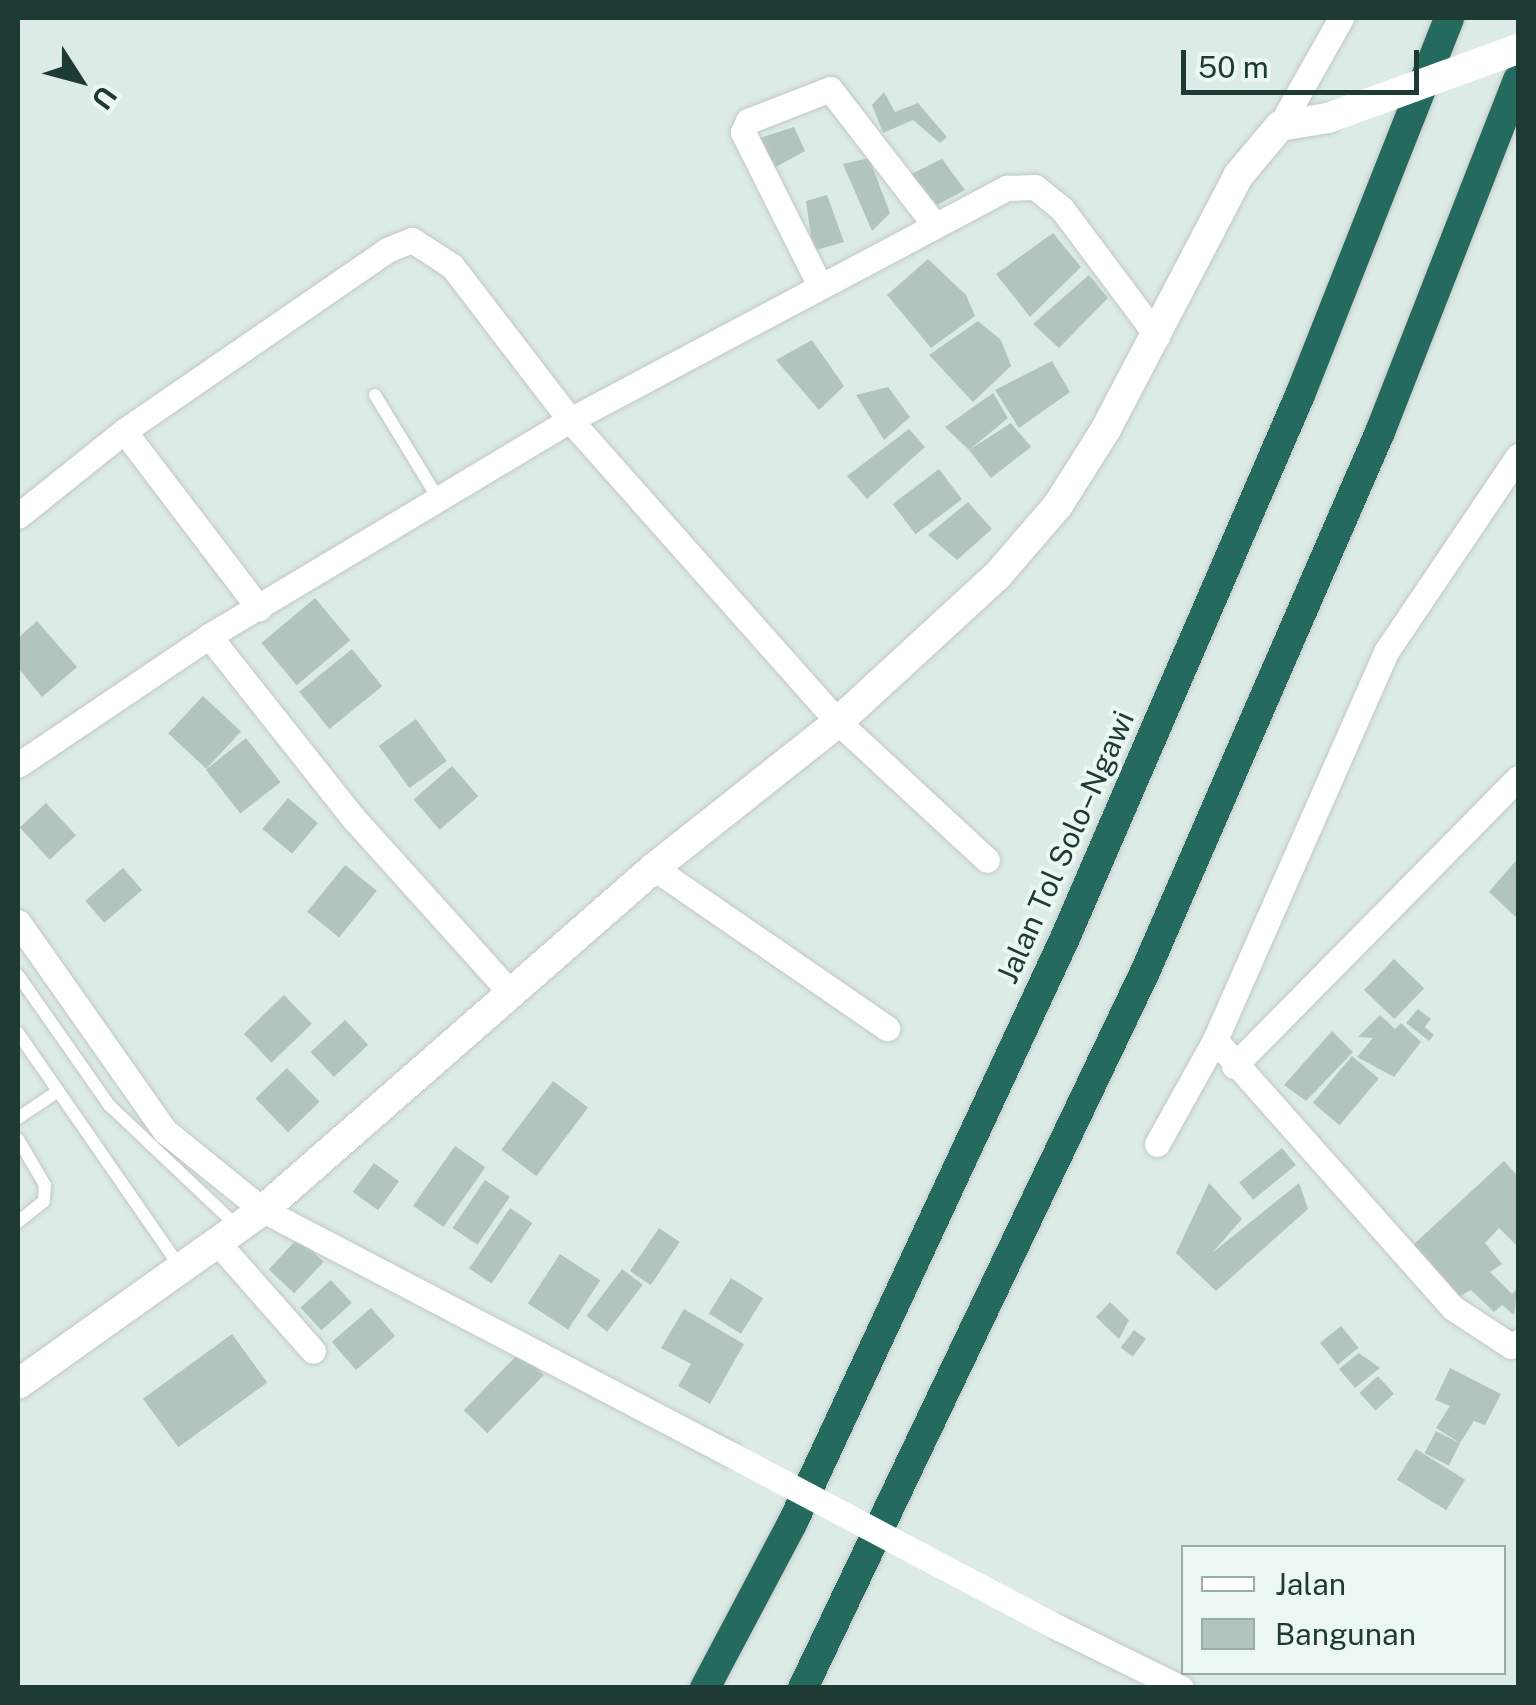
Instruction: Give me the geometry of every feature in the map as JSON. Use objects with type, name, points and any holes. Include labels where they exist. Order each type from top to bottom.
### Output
[{"type":"highway","name":"Jalan Tol Solo–Ngawi","points":[[704,1688],[792,1524],[1065,938],[1300,395],[1448,18]]},
{"type":"highway","points":[[802,1688],[1145,972],[1380,432],[1518,80]]},
{"type":"street","points":[[18,1384],[264,1210],[654,868],[838,722],[997,576],[1058,505],[1158,336],[1207,225],[1280,126],[1341,18]]},
{"type":"street","points":[[1280,126],[1328,118],[1518,50]]},
{"type":"street","points":[[818,284],[743,132],[748,121],[817,89],[838,93],[934,224]]},
{"type":"street","points":[[18,765],[210,636],[570,420],[818,284],[1007,188],[1036,187],[1102,258],[1158,336]]},
{"type":"street","points":[[18,516],[124,431],[387,250],[412,240],[452,266],[570,420],[838,722],[987,860]]},
{"type":"street","points":[[124,431],[259,608]]},
{"type":"street","points":[[1156,1144],[1214,1040],[1386,652],[1518,456]]},
{"type":"street","points":[[210,636],[356,820],[511,993]]},
{"type":"street","points":[[1234,1066],[1518,778]]},
{"type":"street","points":[[654,868],[887,1028]]},
{"type":"street","points":[[18,922],[165,1131],[264,1210],[1059,1628],[1181,1688]]},
{"type":"street","points":[[1214,1040],[1452,1308],[1512,1346],[1518,1342]]},
{"type":"street","points":[[228,1235],[313,1350]]},
{"type":"lane","points":[[375,395],[439,500]]},
{"type":"lane","points":[[18,975],[109,1105],[228,1235]]},
{"type":"lane","points":[[18,1033],[182,1270]]},
{"type":"lane","points":[[18,1118],[58,1090]]},
{"type":"lane","points":[[18,1139],[45,1185],[44,1201],[18,1222]]},
{"type":"building","points":[[884,92],[895,112],[918,103],[947,137],[940,143],[913,120],[883,133],[872,105]]},
{"type":"building","points":[[794,127],[805,151],[774,168],[760,138]]},
{"type":"building","points":[[869,158],[890,213],[872,231],[843,164]]},
{"type":"building","points":[[942,159],[965,190],[937,205],[911,174]]},
{"type":"building","points":[[827,195],[844,242],[813,251],[806,201]]},
{"type":"building","points":[[1053,233],[1081,267],[1030,317],[996,274]]},
{"type":"building","points":[[928,259],[966,295],[975,316],[931,348],[887,295]]},
{"type":"building","points":[[1089,275],[1108,298],[1059,348],[1033,324]]},
{"type":"building","points":[[978,321],[1001,340],[1011,366],[973,402],[929,355]]},
{"type":"building","points":[[812,340],[844,386],[819,410],[776,360]]},
{"type":"building","points":[[1052,361],[1070,392],[1019,428],[995,390]]},
{"type":"building","points":[[888,387],[910,417],[884,440],[856,395]]},
{"type":"building","points":[[993,393],[1008,418],[969,450],[945,427]]},
{"type":"building","points":[[1011,423],[1031,447],[991,478],[969,450]]},
{"type":"building","points":[[909,429],[925,447],[867,499],[847,476]]},
{"type":"building","points":[[939,469],[962,499],[916,534],[893,504]]},
{"type":"building","points":[[968,502],[992,529],[957,560],[928,535]]},
{"type":"building","points":[[315,598],[350,640],[297,685],[261,643]]},
{"type":"building","points":[[37,621],[77,667],[42,697],[18,668],[18,638]]},
{"type":"building","points":[[352,649],[382,686],[329,729],[299,692]]},
{"type":"building","points":[[203,696],[241,731],[206,769],[168,733]]},
{"type":"building","points":[[416,719],[447,761],[409,788],[379,746]]},
{"type":"building","points":[[246,738],[280,782],[240,814],[206,769]]},
{"type":"building","points":[[452,766],[478,796],[440,830],[414,799]]},
{"type":"building","points":[[288,798],[318,823],[292,854],[262,829]]},
{"type":"building","points":[[46,803],[76,835],[50,860],[20,828]]},
{"type":"building","points":[[1518,858],[1518,919],[1489,892]]},
{"type":"building","points":[[345,865],[377,891],[339,937],[307,912]]},
{"type":"building","points":[[123,868],[142,890],[104,923],[85,901]]},
{"type":"building","points":[[1394,959],[1424,988],[1394,1019],[1364,990]]},
{"type":"building","points":[[284,995],[312,1024],[272,1063],[244,1034]]},
{"type":"building","points":[[1418,1009],[1431,1019],[1425,1027],[1434,1035],[1429,1041],[1406,1023]]},
{"type":"building","points":[[1380,1015],[1395,1029],[1401,1023],[1421,1042],[1394,1077],[1357,1057],[1373,1038],[1358,1037]]},
{"type":"building","points":[[345,1020],[368,1045],[334,1077],[311,1052]]},
{"type":"building","points":[[1332,1031],[1353,1052],[1306,1101],[1284,1085]]},
{"type":"building","points":[[1352,1056],[1379,1078],[1340,1125],[1313,1103]]},
{"type":"building","points":[[287,1068],[320,1102],[288,1132],[255,1099]]},
{"type":"building","points":[[553,1081],[588,1107],[536,1176],[501,1150]]},
{"type":"building","points":[[455,1146],[485,1167],[443,1227],[413,1206]]},
{"type":"building","points":[[1282,1148],[1296,1165],[1253,1200],[1239,1183]]},
{"type":"building","points":[[1504,1161],[1518,1176],[1518,1247],[1499,1228],[1485,1243],[1502,1264],[1490,1272],[1512,1294],[1518,1287],[1514,1315],[1502,1305],[1494,1312],[1471,1290],[1457,1298],[1413,1245]]},
{"type":"building","points":[[374,1163],[399,1181],[378,1210],[353,1192]]},
{"type":"building","points":[[485,1180],[510,1197],[477,1245],[453,1228]]},
{"type":"building","points":[[1209,1183],[1242,1219],[1212,1253],[1299,1183],[1308,1209],[1216,1291],[1176,1253]]},
{"type":"building","points":[[510,1208],[532,1223],[492,1284],[469,1269]]},
{"type":"building","points":[[659,1228],[680,1242],[651,1285],[630,1271]]},
{"type":"building","points":[[298,1238],[324,1262],[294,1293],[269,1269]]},
{"type":"building","points":[[560,1254],[600,1280],[568,1330],[528,1303]]},
{"type":"building","points":[[622,1269],[643,1285],[607,1332],[586,1316]]},
{"type":"building","points":[[731,1278],[763,1298],[741,1334],[709,1314]]},
{"type":"building","points":[[331,1280],[352,1303],[321,1330],[301,1307]]},
{"type":"building","points":[[1110,1302],[1129,1320],[1119,1339],[1096,1317]]},
{"type":"building","points":[[371,1308],[395,1336],[356,1370],[332,1342]]},
{"type":"building","points":[[684,1309],[744,1344],[710,1404],[678,1386],[691,1364],[661,1348]]},
{"type":"building","points":[[1341,1326],[1359,1348],[1338,1365],[1320,1343]]},
{"type":"building","points":[[1134,1330],[1146,1339],[1133,1357],[1121,1348]]},
{"type":"building","points":[[232,1334],[267,1383],[178,1447],[143,1399]]},
{"type":"building","points":[[520,1352],[544,1375],[487,1433],[464,1410]]},
{"type":"building","points":[[1359,1353],[1380,1368],[1355,1388],[1339,1369]]},
{"type":"building","points":[[1450,1368],[1501,1394],[1485,1425],[1474,1421],[1460,1443],[1436,1428],[1450,1406],[1435,1400]]},
{"type":"building","points":[[1378,1376],[1394,1394],[1375,1411],[1359,1393]]},
{"type":"building","points":[[1436,1431],[1460,1443],[1449,1466],[1425,1453]]},
{"type":"building","points":[[1416,1449],[1465,1480],[1446,1510],[1397,1480]]}]
